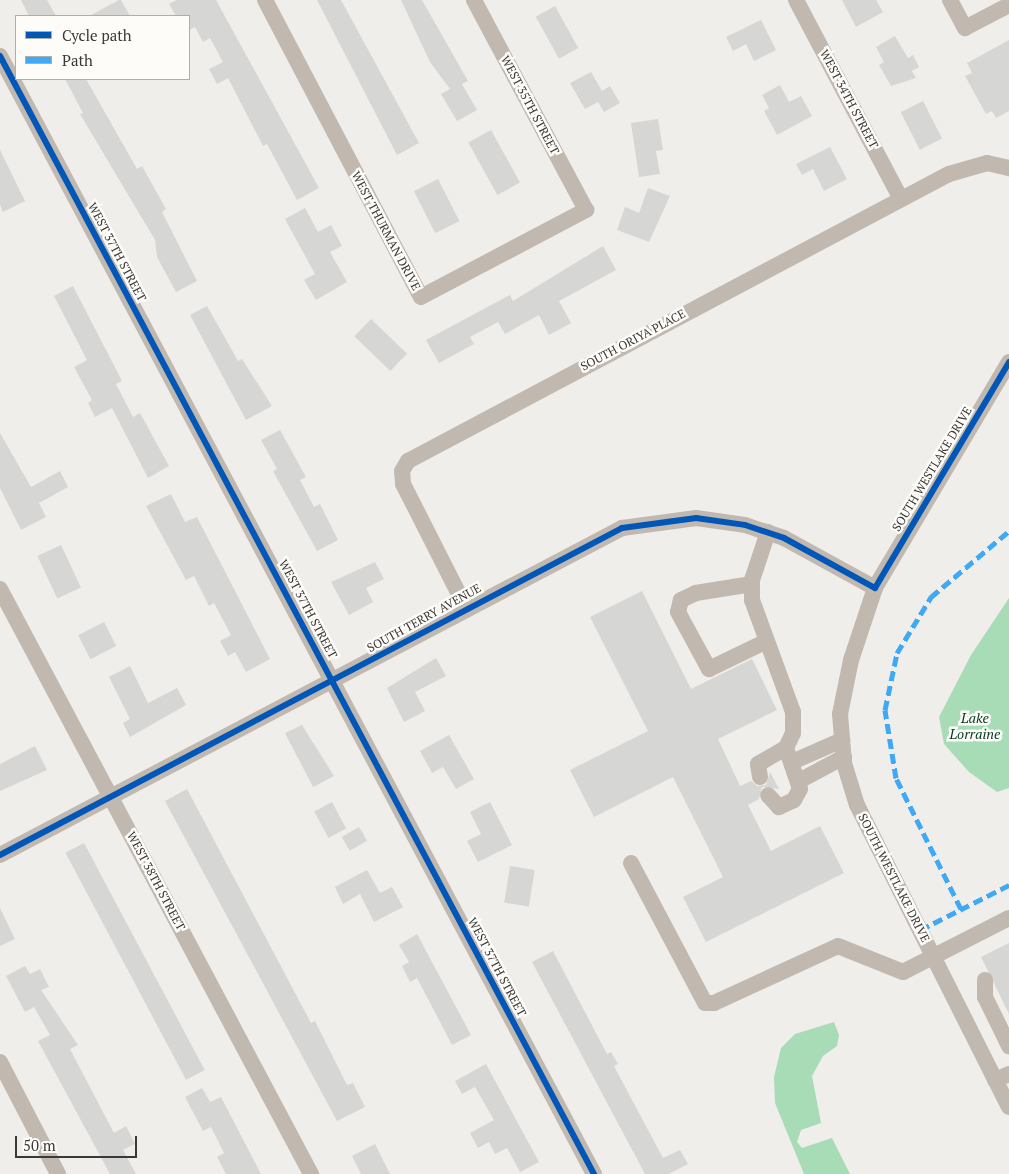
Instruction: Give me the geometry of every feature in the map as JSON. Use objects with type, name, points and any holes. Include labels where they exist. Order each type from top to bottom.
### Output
[{"type":"street","name":"WEST THURMAN DRIVE","points":[[265,0],[421,297],[586,210]]},
{"type":"street","name":"WEST 35TH STREET","points":[[474,0],[586,210]]},
{"type":"street","name":"WEST 34TH STREET","points":[[796,0],[901,199]]},
{"type":"street","points":[[950,0],[965,28],[1009,5]]},
{"type":"street","name":"WEST 37TH STREET","points":[[0,56],[594,1174]]},
{"type":"street","name":"SOUTH ORIYA PLACE","points":[[466,608],[403,484],[402,471],[408,461],[901,199],[966,167],[987,163],[1009,168]]},
{"type":"street","name":"SOUTH WESTLAKE DRIVE","points":[[1009,362],[875,588],[851,660],[840,714],[844,757],[857,805],[934,957],[1002,1077],[1009,1107]]},
{"type":"street","name":"SOUTH TERRY AVENUE","points":[[0,855],[466,608],[622,528],[696,518],[768,532],[875,588]]},
{"type":"street","points":[[768,532],[752,584],[752,600],[794,718],[789,755],[799,781],[798,796],[786,805],[776,807],[768,795]]},
{"type":"street","points":[[752,584],[696,593],[681,600],[678,612],[709,669],[767,641]]},
{"type":"street","name":"WEST 38TH STREET","points":[[0,589],[311,1174]]},
{"type":"street","points":[[760,777],[758,764],[842,740]]},
{"type":"street","points":[[799,781],[844,757]]},
{"type":"street","points":[[631,863],[705,1003],[714,1003],[838,946],[903,972],[1009,918]]},
{"type":"street","points":[[985,980],[985,997],[1009,1046]]},
{"type":"street","points":[[0,1062],[58,1174]]},
{"type":"water","name":"Lake Lorraine","points":[[1009,598],[1009,788],[997,792],[969,772],[944,744],[939,717],[971,655]]},
{"type":"water","points":[[834,1022],[839,1035],[837,1046],[823,1056],[812,1076],[821,1123],[801,1130],[797,1142],[802,1148],[832,1138],[850,1174],[804,1174],[775,1103],[774,1077],[781,1048],[795,1034]]},
{"type":"building","points":[[21,0],[47,0],[55,15],[28,15]]},
{"type":"building","points":[[121,0],[129,15],[91,15]]},
{"type":"building","points":[[177,0],[216,0],[319,188],[297,200],[267,144],[263,146],[228,78],[217,84],[209,69],[223,62],[210,38],[203,42],[195,27],[190,30],[190,15],[175,15],[169,4]]},
{"type":"building","points":[[317,0],[341,0],[419,143],[397,155]]},
{"type":"building","points":[[401,0],[422,0],[468,81],[462,84],[477,110],[457,121],[441,94],[450,89],[430,62]]},
{"type":"building","points":[[842,0],[876,0],[883,12],[856,27]]},
{"type":"building","points":[[555,6],[578,48],[559,59],[536,17]]},
{"type":"building","points":[[761,20],[776,50],[754,61],[746,44],[733,51],[726,37]]},
{"type":"building","points":[[895,36],[908,58],[913,55],[919,67],[912,71],[916,78],[891,86],[879,65],[884,62],[876,47]]},
{"type":"building","points":[[1009,40],[1009,111],[996,118],[992,111],[986,114],[965,76],[972,73],[967,63]]},
{"type":"building","points":[[591,72],[602,91],[610,86],[620,103],[604,112],[598,102],[585,109],[570,83]]},
{"type":"building","points":[[66,80],[87,80],[137,169],[142,166],[166,209],[162,212],[197,281],[176,292],[157,257],[155,240],[80,114],[83,113]]},
{"type":"building","points":[[780,85],[789,102],[801,96],[812,116],[777,135],[764,111],[769,108],[762,95]]},
{"type":"building","points":[[923,101],[942,138],[920,150],[901,112]]},
{"type":"building","points":[[658,119],[663,150],[656,151],[660,174],[639,177],[631,123]]},
{"type":"building","points":[[491,130],[520,182],[497,195],[468,143]]},
{"type":"building","points":[[830,147],[847,179],[824,191],[813,169],[802,175],[796,164]]},
{"type":"building","points":[[0,150],[25,201],[3,212],[0,205]]},
{"type":"building","points":[[438,179],[459,221],[435,233],[414,191]]},
{"type":"building","points":[[648,188],[670,196],[649,242],[617,230],[625,207],[639,213]]},
{"type":"building","points":[[305,208],[318,232],[331,225],[342,246],[330,252],[347,282],[316,300],[304,280],[315,274],[285,219]]},
{"type":"building","points":[[603,246],[616,270],[559,301],[571,323],[549,335],[539,315],[505,334],[498,322],[470,337],[474,344],[439,363],[426,340],[510,295],[513,301]]},
{"type":"building","points":[[73,286],[122,381],[116,384],[133,417],[140,413],[169,466],[148,478],[112,408],[95,417],[88,403],[92,400],[74,367],[87,360],[54,296]]},
{"type":"building","points":[[207,306],[238,361],[242,359],[272,406],[246,420],[190,315]]},
{"type":"building","points":[[371,319],[407,354],[390,371],[354,336]]},
{"type":"building","points":[[280,430],[306,477],[300,480],[314,507],[320,504],[338,540],[317,551],[273,471],[277,469],[261,440]]},
{"type":"building","points":[[0,433],[31,487],[60,471],[68,487],[39,503],[46,517],[21,530],[0,488]]},
{"type":"building","points":[[171,494],[185,522],[197,517],[270,659],[246,672],[235,652],[228,656],[220,641],[231,635],[214,603],[209,606],[194,576],[186,580],[146,506]]},
{"type":"building","points":[[61,545],[81,588],[57,599],[37,556]]},
{"type":"building","points":[[375,562],[384,579],[366,588],[373,602],[349,615],[331,582]]},
{"type":"building","points":[[642,591],[691,689],[752,659],[777,710],[718,739],[740,786],[751,781],[757,786],[766,785],[770,772],[779,789],[762,787],[759,799],[748,805],[771,851],[820,826],[844,873],[706,942],[683,897],[723,877],[673,777],[594,817],[570,770],[648,731],[590,617]]},
{"type":"building","points":[[104,622],[116,646],[90,659],[78,635]]},
{"type":"building","points":[[436,658],[446,676],[415,692],[425,711],[404,722],[387,688]]},
{"type":"building","points":[[130,666],[148,703],[177,688],[186,705],[130,737],[123,723],[130,719],[109,677]]},
{"type":"building","points":[[302,725],[334,776],[313,787],[285,733]]},
{"type":"building","points":[[449,735],[474,779],[456,789],[443,767],[432,773],[420,751]]},
{"type":"building","points":[[35,746],[47,770],[0,791],[0,764]]},
{"type":"building","points":[[187,789],[311,1023],[315,1021],[347,1085],[353,1083],[365,1107],[337,1121],[165,801]]},
{"type":"building","points":[[332,802],[346,828],[328,838],[314,811]]},
{"type":"building","points":[[490,802],[512,845],[478,862],[467,841],[481,834],[470,812]]},
{"type":"building","points":[[359,827],[367,841],[350,851],[342,837]]},
{"type":"building","points":[[84,843],[205,1070],[186,1080],[65,853]]},
{"type":"building","points":[[510,866],[535,870],[529,906],[504,903]]},
{"type":"building","points":[[367,870],[380,893],[392,887],[403,907],[374,922],[360,894],[343,904],[335,887]]},
{"type":"building","points":[[0,908],[15,939],[0,946]]},
{"type":"building","points":[[417,934],[471,1035],[452,1045],[417,978],[410,982],[402,966],[409,962],[399,945]]},
{"type":"building","points":[[1009,943],[1009,1014],[981,957]]},
{"type":"building","points":[[553,951],[607,1054],[611,1052],[618,1064],[614,1066],[663,1158],[680,1150],[688,1164],[669,1174],[645,1174],[532,962]]},
{"type":"building","points":[[25,966],[30,974],[40,969],[49,987],[41,990],[78,1045],[70,1049],[114,1133],[126,1126],[135,1144],[123,1150],[136,1174],[110,1174],[38,1041],[50,1035],[34,1007],[25,1012],[6,976]]},
{"type":"building","points":[[486,1064],[539,1162],[520,1172],[507,1148],[495,1154],[489,1142],[478,1148],[470,1133],[494,1120],[475,1087],[462,1094],[455,1081]]},
{"type":"building","points":[[202,1088],[210,1102],[221,1097],[261,1174],[226,1174],[217,1157],[224,1153],[211,1127],[203,1131],[185,1097]]},
{"type":"building","points":[[375,1144],[390,1174],[361,1174],[352,1156]]},
{"type":"marked path","points":[[961,909],[896,778],[885,710],[897,653],[931,597],[1009,531]]},
{"type":"marked path","points":[[920,930],[1009,885]]},
{"type":"cycle path","points":[[0,56],[594,1174]]},
{"type":"cycle path","points":[[0,855],[622,528],[696,518],[745,525],[784,538],[875,588],[1009,362]]}]
